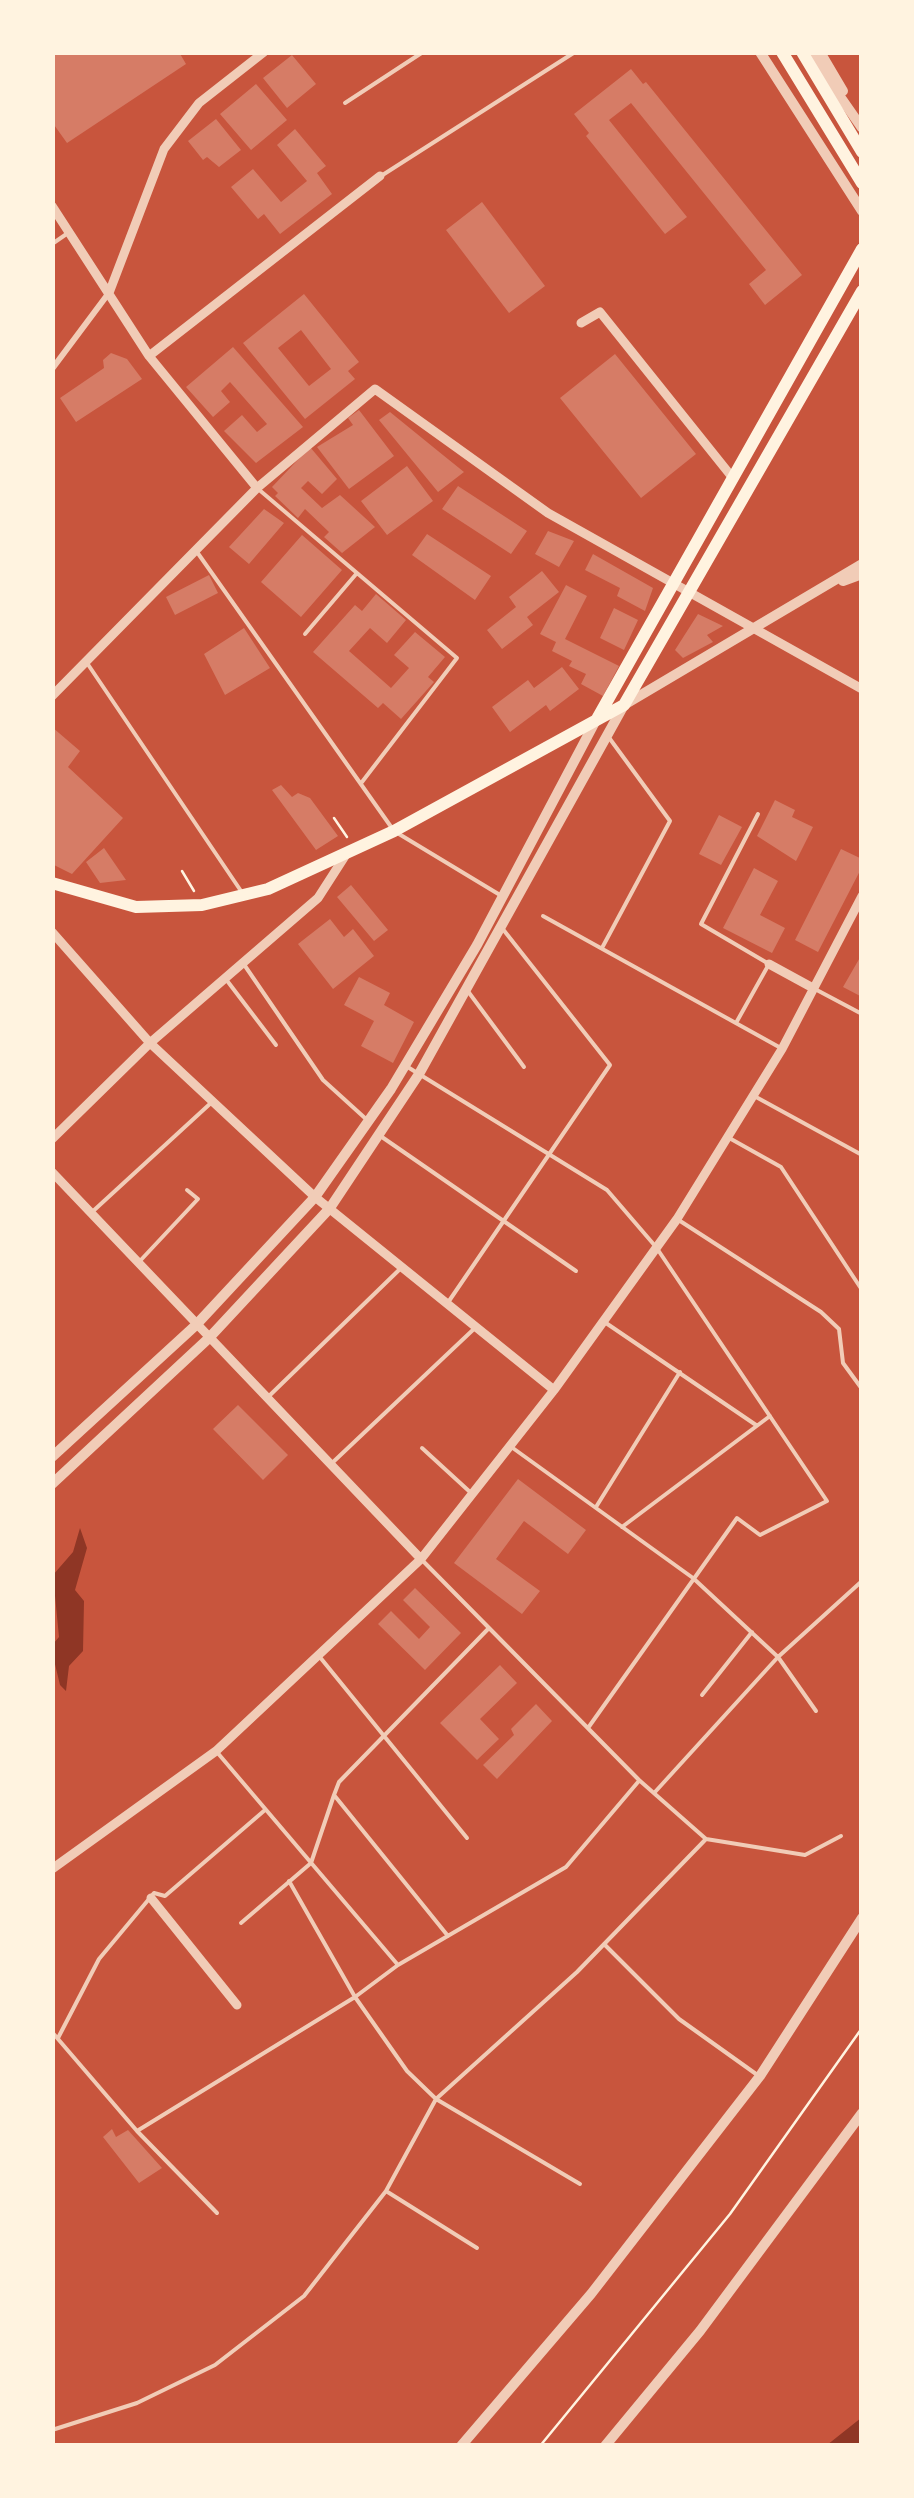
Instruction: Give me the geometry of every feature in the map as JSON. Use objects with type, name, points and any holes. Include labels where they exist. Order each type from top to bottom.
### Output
[{"type":"main road","points":[[782,52],[862,182]]},
{"type":"main road","points":[[806,52],[862,152]]},
{"type":"main road","points":[[596,721],[862,248]]},
{"type":"main road","points":[[52,883],[136,907],[202,904],[244,895],[351,853],[624,705],[862,291]]},
{"type":"street","points":[[52,369],[109,293],[164,149],[199,103],[264,52]]},
{"type":"street","points":[[760,52],[862,211]]},
{"type":"street","points":[[806,52],[862,125]]},
{"type":"street","points":[[820,52],[862,125]]},
{"type":"street","points":[[150,356],[380,176]]},
{"type":"street","points":[[52,206],[150,356],[257,488]]},
{"type":"street","points":[[582,323],[600,312],[732,477]]},
{"type":"street","points":[[52,696],[257,488],[375,389],[520,495],[862,689]]},
{"type":"street","points":[[52,1484],[209,1338],[330,1208],[419,1074],[624,705],[862,564]]},
{"type":"street","points":[[824,588],[862,574]]},
{"type":"street","points":[[52,1457],[196,1325],[315,1196],[406,1066],[504,898],[596,721]]},
{"type":"street","points":[[52,1139],[150,1042],[318,898],[351,853]]},
{"type":"street","points":[[52,1870],[216,1752],[422,1559],[554,1390],[678,1219],[782,1048],[862,896]]},
{"type":"street","points":[[52,932],[150,1042],[315,1196],[554,1390]]},
{"type":"street","points":[[769,964],[813,988]]},
{"type":"street","points":[[52,1172],[422,1559]]},
{"type":"street","points":[[151,1898],[236,2005]]},
{"type":"street","points":[[461,2446],[591,2294],[760,2076],[862,1918]]},
{"type":"street","points":[[606,2446],[700,2331],[862,2113]]},
{"type":"lane","points":[[345,103],[423,52]]},
{"type":"lane","points":[[380,176],[575,52]]},
{"type":"lane","points":[[52,244],[68,233]]},
{"type":"lane","points":[[257,488],[457,658],[362,782]]},
{"type":"lane","points":[[197,552],[394,831],[504,898]]},
{"type":"lane","points":[[305,634],[359,571]]},
{"type":"lane","points":[[87,662],[244,895]]},
{"type":"lane","points":[[602,948],[670,820],[607,735]]},
{"type":"lane","points":[[736,1023],[769,964],[701,924],[758,814]]},
{"type":"lane","points":[[543,916],[782,1048]]},
{"type":"lane","points":[[447,1304],[610,1065],[502,928]]},
{"type":"lane","points":[[243,963],[323,1080],[369,1122]]},
{"type":"lane","points":[[225,978],[276,1045]]},
{"type":"lane","points":[[813,988],[862,1014]]},
{"type":"lane","points":[[467,990],[524,1067]]},
{"type":"lane","points":[[406,1066],[607,1190],[656,1247],[828,1500],[760,1535],[737,1518],[588,1728]]},
{"type":"lane","points":[[752,1095],[862,1155]]},
{"type":"lane","points":[[91,1213],[212,1102]]},
{"type":"lane","points":[[379,1135],[576,1272]]},
{"type":"lane","points":[[727,1137],[781,1167],[862,1290]]},
{"type":"lane","points":[[137,1263],[198,1199],[188,1190]]},
{"type":"lane","points":[[678,1219],[821,1312],[838,1328],[843,1363],[862,1389]]},
{"type":"lane","points":[[267,1398],[402,1267]]},
{"type":"lane","points":[[604,1321],[756,1425]]},
{"type":"lane","points":[[331,1464],[476,1328]]},
{"type":"lane","points":[[595,1508],[680,1372]]},
{"type":"lane","points":[[622,1527],[770,1416]]},
{"type":"lane","points":[[510,1446],[693,1578],[778,1657],[816,1711]]},
{"type":"lane","points":[[422,1448],[472,1494]]},
{"type":"lane","points":[[422,1559],[639,1780],[706,1840],[805,1854],[840,1836]]},
{"type":"lane","points":[[654,1793],[778,1657],[862,1581]]},
{"type":"lane","points":[[241,1923],[311,1863],[339,1782],[489,1628]]},
{"type":"lane","points":[[702,1694],[752,1632]]},
{"type":"lane","points":[[318,1656],[386,1733],[467,1838]]},
{"type":"lane","points":[[216,1752],[398,1965]]},
{"type":"lane","points":[[137,2131],[356,1997],[398,1965],[566,1867],[639,1780]]},
{"type":"lane","points":[[334,1795],[449,1937]]},
{"type":"lane","points":[[58,2038],[99,1960],[154,1894],[164,1896],[266,1810]]},
{"type":"lane","points":[[52,2430],[137,2402],[215,2366],[304,2296],[386,2191],[436,2099],[604,1944],[706,1840]]},
{"type":"lane","points":[[289,1881],[356,1997],[407,2071],[436,2099],[580,2184]]},
{"type":"lane","points":[[604,1944],[680,2020],[760,2076]]},
{"type":"lane","points":[[52,2032],[137,2131],[217,2214]]},
{"type":"lane","points":[[386,2191],[477,2248]]},
{"type":"path","points":[[334,818],[351,853]]},
{"type":"path","points":[[182,871],[202,904]]},
{"type":"path","points":[[540,2446],[730,2214],[862,2028]]},
{"type":"shaded area","points":[[80,1528],[87,1548],[75,1590],[84,1601],[83,1651],[69,1666],[66,1691],[60,1685],[54,1660],[53,1644],[59,1637],[53,1575],[73,1552]]},
{"type":"shaded area","points":[[861,2418],[861,2445],[827,2445]]},
{"type":"building","points":[[52,52],[179,52],[186,64],[67,143],[52,122]]},
{"type":"building","points":[[292,55],[316,84],[287,108],[263,78]]},
{"type":"building","points":[[631,69],[643,84],[646,82],[802,275],[765,305],[749,284],[766,270],[631,103],[609,120],[687,217],[665,234],[586,136],[589,133],[574,114]]},
{"type":"building","points":[[256,84],[287,120],[251,150],[220,114]]},
{"type":"building","points":[[216,119],[241,150],[219,167],[207,157],[203,160],[188,141]]},
{"type":"building","points":[[295,129],[326,166],[317,173],[332,194],[280,234],[264,214],[258,219],[231,187],[253,169],[281,202],[307,181],[277,145]]},
{"type":"building","points":[[482,202],[545,286],[509,313],[446,230]]},
{"type":"building","points":[[304,294],[359,362],[348,371],[355,379],[305,419],[243,343]],"holes":[[[301,330],[331,369],[309,386],[278,348]]]},
{"type":"building","points":[[233,347],[303,427],[256,463],[224,431],[242,415],[257,432],[267,424],[230,382],[221,391],[230,402],[213,417],[186,387]]},
{"type":"building","points":[[111,353],[127,359],[142,379],[76,422],[60,398],[104,368],[103,360]]},
{"type":"building","points":[[615,354],[696,454],[641,498],[560,398]]},
{"type":"building","points":[[359,410],[394,456],[349,489],[317,447],[353,425],[348,418]]},
{"type":"building","points":[[390,412],[464,472],[438,492],[379,420]]},
{"type":"building","points":[[310,447],[337,479],[322,494],[308,481],[301,488],[322,508],[340,495],[375,527],[342,553],[324,537],[329,532],[305,509],[298,518],[275,496],[278,493],[272,487]]},
{"type":"building","points":[[407,466],[433,501],[387,535],[361,501]]},
{"type":"building","points":[[458,486],[527,531],[511,554],[442,509]]},
{"type":"building","points":[[264,509],[284,523],[249,564],[229,547]]},
{"type":"building","points":[[548,531],[574,541],[559,567],[535,554]]},
{"type":"building","points":[[427,534],[491,576],[475,600],[412,555]]},
{"type":"building","points":[[302,535],[342,570],[301,617],[261,582]]},
{"type":"building","points":[[593,554],[653,588],[645,611],[617,596],[620,588],[585,570]]},
{"type":"building","points":[[542,571],[559,592],[527,617],[533,625],[502,649],[487,630],[516,607],[509,597]]},
{"type":"building","points":[[209,575],[218,593],[175,615],[166,597]]},
{"type":"building","points":[[566,585],[587,596],[565,639],[619,666],[603,696],[581,684],[586,674],[569,666],[572,661],[552,651],[556,642],[540,634]]},
{"type":"building","points":[[376,594],[406,620],[387,643],[370,628],[349,651],[391,688],[409,668],[394,655],[415,632],[445,657],[428,677],[434,682],[401,719],[383,703],[378,708],[313,652],[355,605],[362,611]]},
{"type":"building","points":[[614,608],[638,620],[624,650],[600,638]]},
{"type":"building","points":[[698,614],[723,626],[707,635],[713,642],[683,658],[675,650]]},
{"type":"building","points":[[244,628],[270,668],[225,695],[204,654]]},
{"type":"building","points":[[562,667],[579,689],[550,711],[546,705],[510,732],[492,707],[528,680],[534,688]]},
{"type":"building","points":[[52,727],[80,751],[68,767],[123,818],[72,874],[52,864]]},
{"type":"building","points":[[281,785],[292,797],[298,793],[310,798],[338,836],[316,850],[272,790]]},
{"type":"building","points":[[775,800],[795,810],[792,817],[813,827],[796,861],[757,836]]},
{"type":"building","points":[[719,815],[742,827],[721,865],[699,854]]},
{"type":"building","points":[[104,848],[126,880],[100,883],[86,862]]},
{"type":"building","points":[[841,849],[862,859],[862,867],[818,952],[795,940]]},
{"type":"building","points":[[754,868],[778,881],[760,915],[785,928],[772,953],[723,928]]},
{"type":"building","points":[[351,885],[388,930],[374,941],[337,897]]},
{"type":"building","points":[[330,919],[344,937],[353,929],[374,956],[333,989],[298,944]]},
{"type":"building","points":[[862,954],[862,997],[843,987]]},
{"type":"building","points":[[359,977],[390,993],[384,1005],[414,1022],[393,1063],[361,1046],[374,1021],[344,1005]]},
{"type":"building","points":[[238,1405],[288,1455],[263,1480],[213,1429]]},
{"type":"building","points":[[518,1479],[586,1530],[568,1554],[524,1521],[496,1559],[540,1591],[522,1614],[454,1563]]},
{"type":"building","points":[[415,1588],[461,1633],[425,1670],[378,1624],[391,1611],[419,1639],[430,1627],[403,1600]]},
{"type":"building","points":[[500,1665],[517,1683],[480,1719],[499,1739],[477,1760],[440,1723]]},
{"type":"building","points":[[536,1704],[552,1721],[497,1779],[483,1765],[514,1735],[511,1729]]},
{"type":"building","points":[[112,2129],[116,2137],[128,2130],[162,2168],[139,2183],[103,2137]]}]
